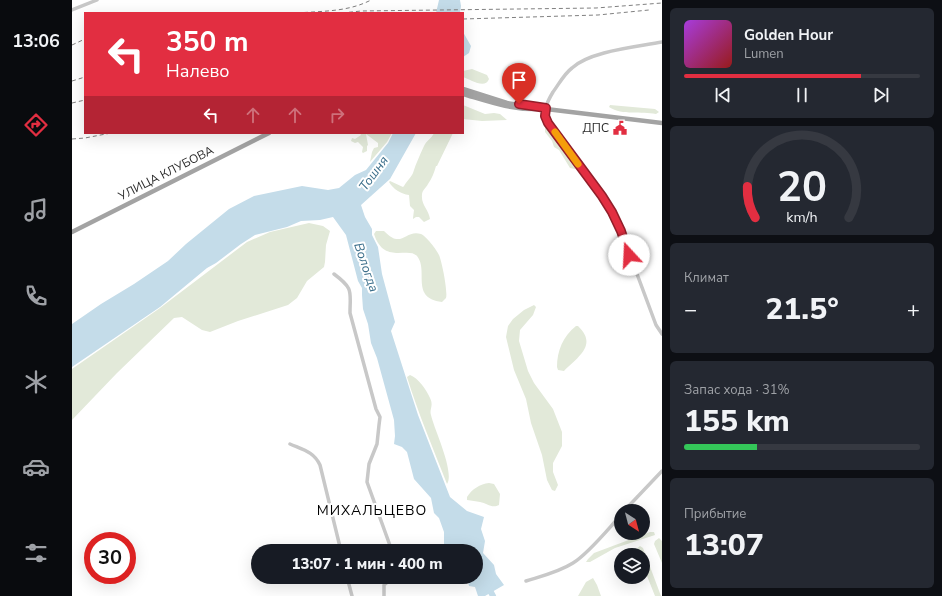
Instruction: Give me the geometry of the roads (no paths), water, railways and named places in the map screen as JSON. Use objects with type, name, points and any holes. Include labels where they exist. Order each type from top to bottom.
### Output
[{"type":"main road","points":[[464,89],[501,101],[662,123]]},
{"type":"main road","points":[[464,94],[504,106],[529,109],[546,108]]},
{"type":"main road","name":"УЛИЦА КЛУБОВА","points":[[72,232],[267,134]]},
{"type":"street","points":[[72,10],[97,0]]},
{"type":"street","points":[[662,42],[607,53],[578,63],[562,78],[549,99],[545,116],[548,123],[602,196],[612,212],[621,231],[656,325],[662,334]]},
{"type":"street","points":[[334,274],[343,281],[349,289],[351,296],[350,313],[376,409],[380,418],[377,444],[369,464],[367,482],[389,544]]},
{"type":"street","points":[[290,444],[310,453],[318,462],[339,544]]},
{"type":"street","points":[[631,504],[662,471]]},
{"type":"street","points":[[526,581],[572,564],[582,556],[614,522]]},
{"type":"street","points":[[349,584],[352,596]]},
{"type":"street","points":[[384,596],[385,584]]},
{"type":"water","points":[[439,0],[460,0],[460,12],[436,12]]},
{"type":"water","points":[[464,34],[471,46],[469,53],[464,56]]},
{"type":"water","name":"Тошня","points":[[392,134],[415,134],[390,179],[361,205],[378,247],[382,274],[395,322],[391,331],[418,415],[450,497],[467,511],[484,517],[481,529],[485,541],[483,553],[483,544],[444,544],[444,532],[439,518],[434,513],[431,498],[414,479],[407,452],[402,447],[394,444],[394,420],[377,358],[371,343],[368,324],[363,309],[362,288],[358,281],[346,235],[333,217],[320,220],[301,221],[287,227],[255,235],[207,268],[160,307],[72,367],[72,324],[168,261],[186,244],[229,209],[254,196],[302,186],[328,190],[339,188],[355,175],[366,170],[388,143]]},
{"type":"water","points":[[483,553],[494,565],[496,574],[504,585],[485,596],[478,596],[475,587],[469,586],[469,584],[483,584]]},
{"type":"waterway","name":"Вологда","points":[[487,585],[493,596]]},
{"type":"railway","points":[[311,12],[344,9],[371,0]]},
{"type":"railway","points":[[352,12],[596,8],[662,3]]},
{"type":"railway","points":[[464,19],[598,15],[649,10]]},
{"type":"railway","points":[[72,45],[84,39]]},
{"type":"railway","points":[[72,81],[84,77]]},
{"type":"railway","points":[[72,103],[84,100]]},
{"type":"railway","points":[[72,139],[106,134]]},
{"type":"place","name":"ДПС","points":[[620,128]]},
{"type":"district","name":"МИХАЛЬЦЕВО","points":[[372,510]]}]
